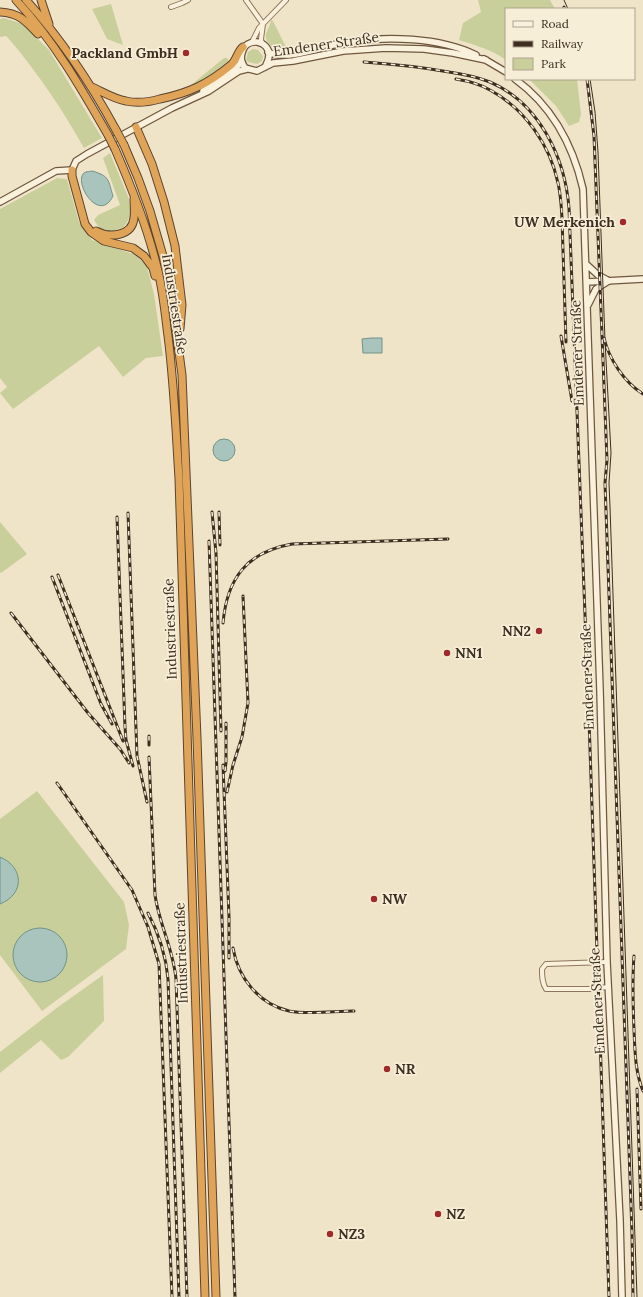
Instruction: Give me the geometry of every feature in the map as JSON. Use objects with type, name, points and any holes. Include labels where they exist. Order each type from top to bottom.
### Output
[{"type":"highway","name":"Industriestraße","points":[[16,0],[52,44],[85,94],[108,135],[134,192],[151,244],[165,310],[173,376],[178,479],[205,1297]]},
{"type":"highway","name":"Industriestraße","points":[[26,0],[52,30],[92,87],[124,145],[138,178],[157,233],[171,292],[178,341],[184,403],[216,1297]]},
{"type":"highway","points":[[41,0],[52,30]]},
{"type":"highway","points":[[0,12],[13,14],[25,20],[38,35],[52,44]]},
{"type":"highway","points":[[92,87],[118,99],[132,102],[154,100],[181,94],[199,87],[214,78],[235,61],[240,50],[244,47]]},
{"type":"highway","points":[[136,127],[152,164],[164,202],[175,246],[182,305],[178,341]]},
{"type":"highway","points":[[72,170],[72,176],[85,224],[91,232],[104,241],[133,248],[144,256],[153,268],[165,310]]},
{"type":"highway","points":[[81,207],[95,230],[108,236],[120,235],[130,228],[134,219],[134,192]]},
{"type":"street","points":[[171,7],[182,4],[188,0]]},
{"type":"street","points":[[0,202],[56,171],[72,170],[74,164],[79,159],[136,127],[194,97],[209,91],[239,71],[247,69],[257,71],[265,67],[268,59],[268,52],[262,44],[261,38],[263,24],[246,0]]},
{"type":"street","points":[[194,97],[240,64],[244,47],[252,42],[259,28],[286,0]]},
{"type":"street","name":"Emdener Straße","points":[[268,52],[280,55],[293,54],[351,41],[407,39],[432,41],[452,45],[486,60],[505,71]]},
{"type":"street","points":[[252,42],[259,42],[262,44]]},
{"type":"street","name":"Emdener Straße","points":[[265,67],[273,63],[293,61],[330,53],[386,48],[424,49],[486,60]]},
{"type":"street","points":[[241,61],[247,69]]},
{"type":"street","name":"Emdener Straße","points":[[516,80],[538,98],[547,108],[560,128],[573,154],[583,189],[588,306],[607,962],[620,1220],[622,1297]]},
{"type":"street","points":[[586,264],[598,275],[610,281]]},
{"type":"street","points":[[587,282],[643,279]]},
{"type":"street","points":[[588,306],[596,289],[610,281]]},
{"type":"street","points":[[607,962],[546,964],[542,969],[542,980],[546,989],[589,989],[608,987]]},
{"type":"green space","points":[[478,0],[550,0],[554,8],[505,8],[505,59],[501,56],[459,40],[463,23],[481,12]]},
{"type":"green space","points":[[111,4],[123,45],[107,39],[92,9]]},
{"type":"green space","points":[[4,18],[23,24],[49,50],[102,138],[84,148],[40,78],[9,39],[6,36],[0,37],[0,19]]},
{"type":"green space","points":[[271,20],[273,21],[287,49],[274,48],[269,44],[266,34]]},
{"type":"green space","points":[[253,49],[258,50],[263,56],[262,61],[257,64],[246,60],[248,52]]},
{"type":"green space","points":[[224,58],[227,58],[230,63],[215,75],[185,90]]},
{"type":"green space","points":[[530,80],[577,80],[581,114],[579,122],[569,126],[556,106]]},
{"type":"green space","points":[[110,153],[129,199],[131,215],[124,227],[111,232],[100,229],[94,220],[98,215],[120,205],[103,158]]},
{"type":"green space","points":[[57,178],[67,179],[79,222],[92,240],[136,255],[147,267],[154,294],[163,356],[146,358],[123,377],[99,346],[13,409],[0,393],[7,387],[0,378],[0,209]]},
{"type":"green space","points":[[0,522],[27,554],[1,573],[0,572]]},
{"type":"green space","points":[[37,791],[124,902],[129,925],[126,949],[42,1011],[0,955],[0,819]]},
{"type":"green space","points":[[103,975],[104,1021],[68,1057],[61,1060],[41,1040],[0,1073],[0,1052],[58,1007]]},
{"type":"water","points":[[92,171],[107,179],[113,196],[108,203],[102,206],[90,200],[82,186],[81,179],[83,174]]},
{"type":"water","points":[[382,338],[382,353],[363,353],[362,339]]},
{"type":"water","points":[[224,439],[228,440],[234,446],[234,454],[228,460],[224,461],[220,460],[214,454],[213,450],[214,446],[220,440]]},
{"type":"water","points":[[0,857],[8,861],[14,867],[18,880],[14,894],[8,900],[0,904]]},
{"type":"water","points":[[35,928],[45,928],[59,936],[65,945],[67,955],[65,965],[59,974],[45,982],[35,982],[25,977],[18,970],[13,960],[13,950],[18,940],[25,933]]},
{"type":"tram line","points":[[564,0],[568,8]]},
{"type":"tram line","points":[[590,80],[595,112],[598,152],[611,453],[609,483],[637,1297]]},
{"type":"railway","points":[[364,62],[417,67],[465,75],[490,82],[507,91],[522,103],[546,134],[555,151],[562,170],[566,189],[569,208],[588,691],[609,1297]]},
{"type":"railway","points":[[456,79],[474,83],[503,98],[514,107],[534,129],[549,155],[558,183],[561,200],[566,342]]},
{"type":"railway","points":[[587,80],[594,136],[607,460],[605,483],[632,1233],[633,1297]]},
{"type":"railway","points":[[561,336],[572,401]]},
{"type":"railway","points":[[604,338],[606,346],[618,369],[624,377],[643,394]]},
{"type":"railway","points":[[212,512],[216,553],[221,731]]},
{"type":"railway","points":[[219,512],[220,545]]},
{"type":"railway","points":[[128,513],[137,756],[147,802]]},
{"type":"railway","points":[[117,517],[125,727],[126,740],[133,766]]},
{"type":"railway","points":[[223,623],[229,593],[242,570],[251,561],[263,553],[276,548],[292,544],[448,539]]},
{"type":"railway","points":[[209,541],[235,1297]]},
{"type":"railway","points":[[58,575],[123,741]]},
{"type":"railway","points":[[52,577],[101,704],[112,724]]},
{"type":"railway","points":[[227,792],[233,765],[242,737],[248,703],[243,596]]},
{"type":"railway","points":[[11,613],[88,713],[120,749],[129,763]]},
{"type":"railway","points":[[225,771],[226,723]]},
{"type":"railway","points":[[149,736],[149,745]]},
{"type":"railway","points":[[149,757],[155,895],[172,957],[176,979],[187,1297]]},
{"type":"railway","points":[[223,765],[229,917],[229,958]]},
{"type":"railway","points":[[57,783],[132,890],[148,927],[159,964],[172,1297]]},
{"type":"railway","points":[[148,913],[161,945],[166,962],[168,979],[179,1297]]},
{"type":"railway","points":[[233,948],[240,970],[245,979],[259,996],[278,1008],[289,1011],[313,1013],[354,1011]]},
{"type":"railway","points":[[634,956],[633,993],[635,1054],[638,1076],[643,1091]]},
{"type":"railway","points":[[637,1089],[641,1209]]},
{"type":"place","name":"Packland GmbH","points":[[186,53]]},
{"type":"place","name":"UW Merkenich","points":[[623,222]]},
{"type":"place","name":"NN2","points":[[539,631]]},
{"type":"place","name":"NN1","points":[[447,653]]},
{"type":"place","name":"NW","points":[[374,899]]},
{"type":"place","name":"NR","points":[[387,1069]]},
{"type":"place","name":"NZ","points":[[438,1214]]},
{"type":"place","name":"NZ3","points":[[330,1234]]}]
